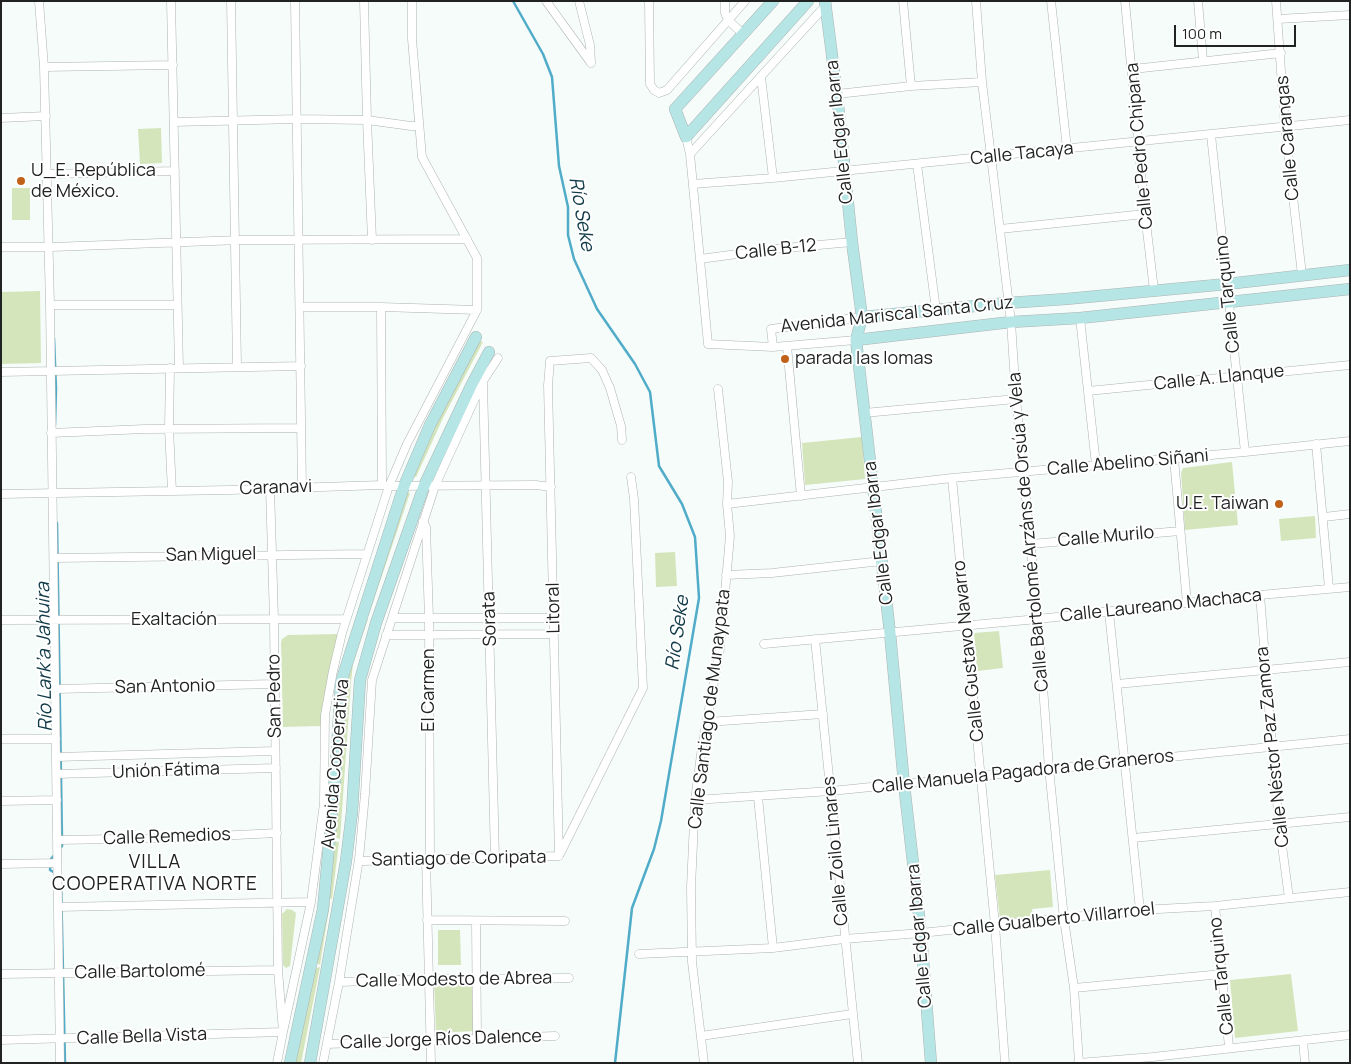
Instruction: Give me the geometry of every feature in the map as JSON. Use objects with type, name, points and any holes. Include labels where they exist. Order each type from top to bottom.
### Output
[{"type":"street","points":[[39,1],[44,67],[48,174],[60,1063]]},
{"type":"street","points":[[171,1],[177,305],[170,429],[172,492]]},
{"type":"street","points":[[231,1],[236,366]]},
{"type":"street","points":[[295,1],[302,487]]},
{"type":"street","points":[[364,1],[372,240]]},
{"type":"street","points":[[277,1063],[311,902],[324,803],[325,715],[333,671],[346,619],[367,554],[386,485],[477,310],[477,258],[422,157],[412,39],[412,1]]},
{"type":"street","points":[[546,1],[591,64],[590,45],[579,1]]},
{"type":"street","points":[[650,1],[650,84],[659,93],[667,90],[745,1]]},
{"type":"street","points":[[725,1],[725,13],[728,20],[743,34]]},
{"type":"street","points":[[773,1],[675,108],[690,154],[708,344],[773,347]]},
{"type":"street","points":[[686,137],[808,1]]},
{"type":"street","points":[[903,1],[911,86]]},
{"type":"street","name":"Calle Bartolomé Arzáns de Orsúa y Vela","points":[[976,1],[982,82],[1011,322],[1016,399],[1038,619],[1049,768],[1064,919],[1074,988],[1079,1063]]},
{"type":"street","points":[[1051,1],[1067,149]]},
{"type":"street","name":"Calle Pedro Chipana","points":[[1125,1],[1154,290]]},
{"type":"street","points":[[1198,1],[1203,60]]},
{"type":"street","name":"Calle Carangas","points":[[1276,1],[1285,127],[1302,275]]},
{"type":"street","points":[[690,154],[827,3]]},
{"type":"street","name":"Calle Edgar Ibarra","points":[[827,3],[852,242],[862,318],[856,340],[890,633],[904,784],[921,933],[930,1063]]},
{"type":"street","points":[[1278,19],[1350,15]]},
{"type":"street","points":[[1133,69],[1281,53]]},
{"type":"street","points":[[44,67],[173,65]]},
{"type":"street","points":[[761,77],[773,178]]},
{"type":"street","points":[[837,94],[911,86],[982,82]]},
{"type":"street","points":[[1,118],[46,116]]},
{"type":"street","points":[[174,122],[367,120],[419,126]]},
{"type":"street","name":"Calle Tacaya","points":[[693,184],[991,157],[1350,120]]},
{"type":"street","name":"Calle Tarquino","points":[[1211,135],[1245,452]]},
{"type":"street","points":[[917,164],[936,310]]},
{"type":"street","points":[[48,174],[175,171]]},
{"type":"street","points":[[1000,229],[1145,214]]},
{"type":"street","points":[[1,247],[234,240],[467,239]]},
{"type":"street","name":"Calle B-12","points":[[700,259],[774,249],[852,242]]},
{"type":"street","name":"Avenida Mariscal Santa Cruz","points":[[1350,270],[1227,284],[936,310],[771,329],[773,347],[856,340],[1011,322],[1080,318],[1350,289]]},
{"type":"street","points":[[50,305],[177,305]]},
{"type":"street","points":[[300,307],[477,310]]},
{"type":"street","points":[[381,307],[386,485]]},
{"type":"street","points":[[1080,318],[1096,465]]},
{"type":"street","name":"Avenida Cooperativa","points":[[290,1063],[323,909],[335,781],[341,682],[404,486],[430,425],[476,336]]},
{"type":"street","points":[[787,346],[801,496]]},
{"type":"street","points":[[323,1063],[339,982],[359,859],[372,680],[423,521],[429,486],[483,381],[493,355]]},
{"type":"street","name":"Avenida Cooperativa","points":[[310,1063],[346,861],[352,812],[360,680],[376,623],[429,486],[471,386],[493,355]]},
{"type":"street","name":"Litoral","points":[[559,856],[548,385],[550,361],[591,358],[602,370],[610,388],[621,426],[622,440]]},
{"type":"street","name":"Calle A. Llanque","points":[[1088,391],[1350,365]]},
{"type":"street","points":[[1,372],[301,366]]},
{"type":"street","name":"Sorata","points":[[483,381],[495,858]]},
{"type":"street","name":"Calle Santiago de Munaypata","points":[[704,1063],[692,950],[690,887],[702,746],[708,722],[720,649],[730,536],[727,504],[728,482],[718,389]]},
{"type":"street","points":[[864,413],[1016,399]]},
{"type":"street","points":[[52,433],[170,429],[302,428]]},
{"type":"street","name":"Calle Abelino Siñani","points":[[727,504],[952,478],[1024,473],[1350,441]]},
{"type":"street","points":[[1316,444],[1330,588]]},
{"type":"street","points":[[1174,459],[1187,603]]},
{"type":"street","points":[[559,856],[643,688],[634,499],[631,477]]},
{"type":"street","name":"Calle Gustavo Navarro","points":[[952,478],[995,925],[1005,1063]]},
{"type":"street","name":"Caranavi","points":[[1,494],[172,492],[386,485],[551,487]]},
{"type":"street","name":"San Pedro","points":[[270,488],[274,619],[278,970],[283,1032]]},
{"type":"street","points":[[1324,516],[1350,514]]},
{"type":"street","name":"El Carmen","points":[[423,521],[426,527],[429,619],[427,920],[430,1063]]},
{"type":"street","name":"Calle Murilo","points":[[1031,544],[1180,531]]},
{"type":"street","name":"San Miguel","points":[[54,558],[367,554]]},
{"type":"street","points":[[726,575],[772,573],[882,561]]},
{"type":"street","name":"Calle Laureano Machaca","points":[[764,644],[1110,612],[1350,587]]},
{"type":"street","name":"Calle Néstor Paz Zamora","points":[[1260,595],[1279,822],[1289,898]]},
{"type":"street","points":[[1110,612],[1140,910]]},
{"type":"street","points":[[392,618],[554,618]]},
{"type":"street","name":"Exaltación","points":[[1,620],[346,619]]},
{"type":"street","points":[[386,635],[554,634]]},
{"type":"street","name":"Calle Zoilo Linares","points":[[815,639],[858,1063]]},
{"type":"street","points":[[1117,684],[1350,662]]},
{"type":"street","name":"San Antonio","points":[[56,689],[274,684]]},
{"type":"street","points":[[708,722],[823,714]]},
{"type":"street","points":[[1,740],[56,739]]},
{"type":"street","name":"Calle Manuela Pagadora de Graneros","points":[[696,800],[831,791],[1350,739]]},
{"type":"street","name":"Unión Fátima","points":[[56,757],[275,751]]},
{"type":"street","name":"Unión Fátima","points":[[56,774],[276,768]]},
{"type":"street","points":[[758,797],[773,948]]},
{"type":"street","points":[[1,801],[57,800]]},
{"type":"street","points":[[1133,838],[1279,822],[1350,817]]},
{"type":"street","name":"Calle Remedios","points":[[57,840],[176,838],[277,833]]},
{"type":"street","name":"Santiago de Coripata","points":[[359,859],[363,861],[559,856]]},
{"type":"street","points":[[1,864],[57,863]]},
{"type":"street","name":"Calle Gualberto Villarroel","points":[[639,954],[692,950],[773,948],[844,939],[1064,919],[1140,910],[1216,906],[1350,892]]},
{"type":"street","points":[[58,907],[311,902]]},
{"type":"street","name":"Calle Tarquino","points":[[1216,906],[1229,1047]]},
{"type":"street","points":[[427,920],[566,921]]},
{"type":"street","points":[[476,921],[477,1039]]},
{"type":"street","name":"Calle Bartolomé","points":[[1,974],[278,970]]},
{"type":"street","points":[[1074,988],[1222,974]]},
{"type":"street","name":"Calle Modesto de Abrea","points":[[339,982],[429,978],[569,978]]},
{"type":"street","points":[[701,1036],[852,1014]]},
{"type":"street","name":"Calle Bella Vista","points":[[1,1040],[59,1040],[283,1032]]},
{"type":"street","points":[[1079,1063],[1154,1060],[1229,1047],[1350,1035]]},
{"type":"street","name":"Calle Jorge Ríos Dalence","points":[[327,1044],[555,1036]]},
{"type":"street","points":[[1303,1041],[1305,1063]]},
{"type":"green space","points":[[161,128],[162,163],[140,164],[138,129]]},
{"type":"green space","points":[[12,188],[30,188],[30,220],[12,220]]},
{"type":"green space","points":[[40,291],[41,363],[1,364],[1,292]]},
{"type":"green space","points":[[477,340],[483,342],[444,416],[416,477],[408,475]]},
{"type":"green space","points":[[862,437],[865,479],[805,485],[802,443]]},
{"type":"green space","points":[[1232,462],[1238,525],[1185,530],[1181,473],[1183,468]]},
{"type":"green space","points":[[404,491],[410,493],[369,614],[362,612]]},
{"type":"green space","points":[[1315,516],[1316,538],[1281,541],[1279,519]]},
{"type":"green space","points":[[675,552],[677,586],[656,587],[655,553]]},
{"type":"green space","points":[[361,618],[368,619],[353,664],[340,839],[334,837],[342,680]]},
{"type":"green space","points":[[999,631],[1003,668],[977,671],[974,633]]},
{"type":"green space","points":[[339,634],[328,680],[321,726],[283,727],[282,639],[288,635]]},
{"type":"green space","points":[[332,841],[339,842],[332,899],[324,898]]},
{"type":"green space","points":[[1050,870],[1053,907],[1032,909],[1033,916],[1000,920],[995,875]]},
{"type":"green space","points":[[323,903],[330,903],[320,965],[313,959]]},
{"type":"green space","points":[[287,909],[296,913],[290,966],[286,968],[283,965],[282,914]]},
{"type":"green space","points":[[438,930],[460,930],[461,965],[438,965]]},
{"type":"green space","points":[[320,967],[301,1063],[293,1063],[313,969]]},
{"type":"green space","points":[[1291,974],[1298,1031],[1235,1038],[1230,980]]},
{"type":"green space","points":[[472,980],[475,1031],[436,1033],[434,982]]},
{"type":"waterway","name":"Río Seke","points":[[513,1],[543,54],[552,77],[559,166],[568,207],[568,235],[574,259],[597,309],[635,364],[650,392],[659,466],[682,504],[695,537],[699,598],[661,821],[654,849],[632,908],[615,1063]]},
{"type":"waterway","name":"Río Lark’a Jahuira","points":[[54,338],[55,425]]},
{"type":"waterway","name":"Río Lark’a Jahuira","points":[[57,523],[62,840],[62,846],[59,849]]},
{"type":"waterway","name":"Río Lark’a Jahuira","points":[[55,873],[50,870],[51,859],[56,853]]},
{"type":"waterway","name":"Río Lark’a Jahuira","points":[[61,882],[65,1063]]},
{"type":"place","name":"U_E. República de México.","points":[[21,181]]},
{"type":"place","name":"parada las lomas","points":[[785,359]]},
{"type":"place","name":"U.E. Taiwan","points":[[1279,504]]},
{"type":"district","name":"VILLA COOPERATIVA NORTE","points":[[155,874]]}]
